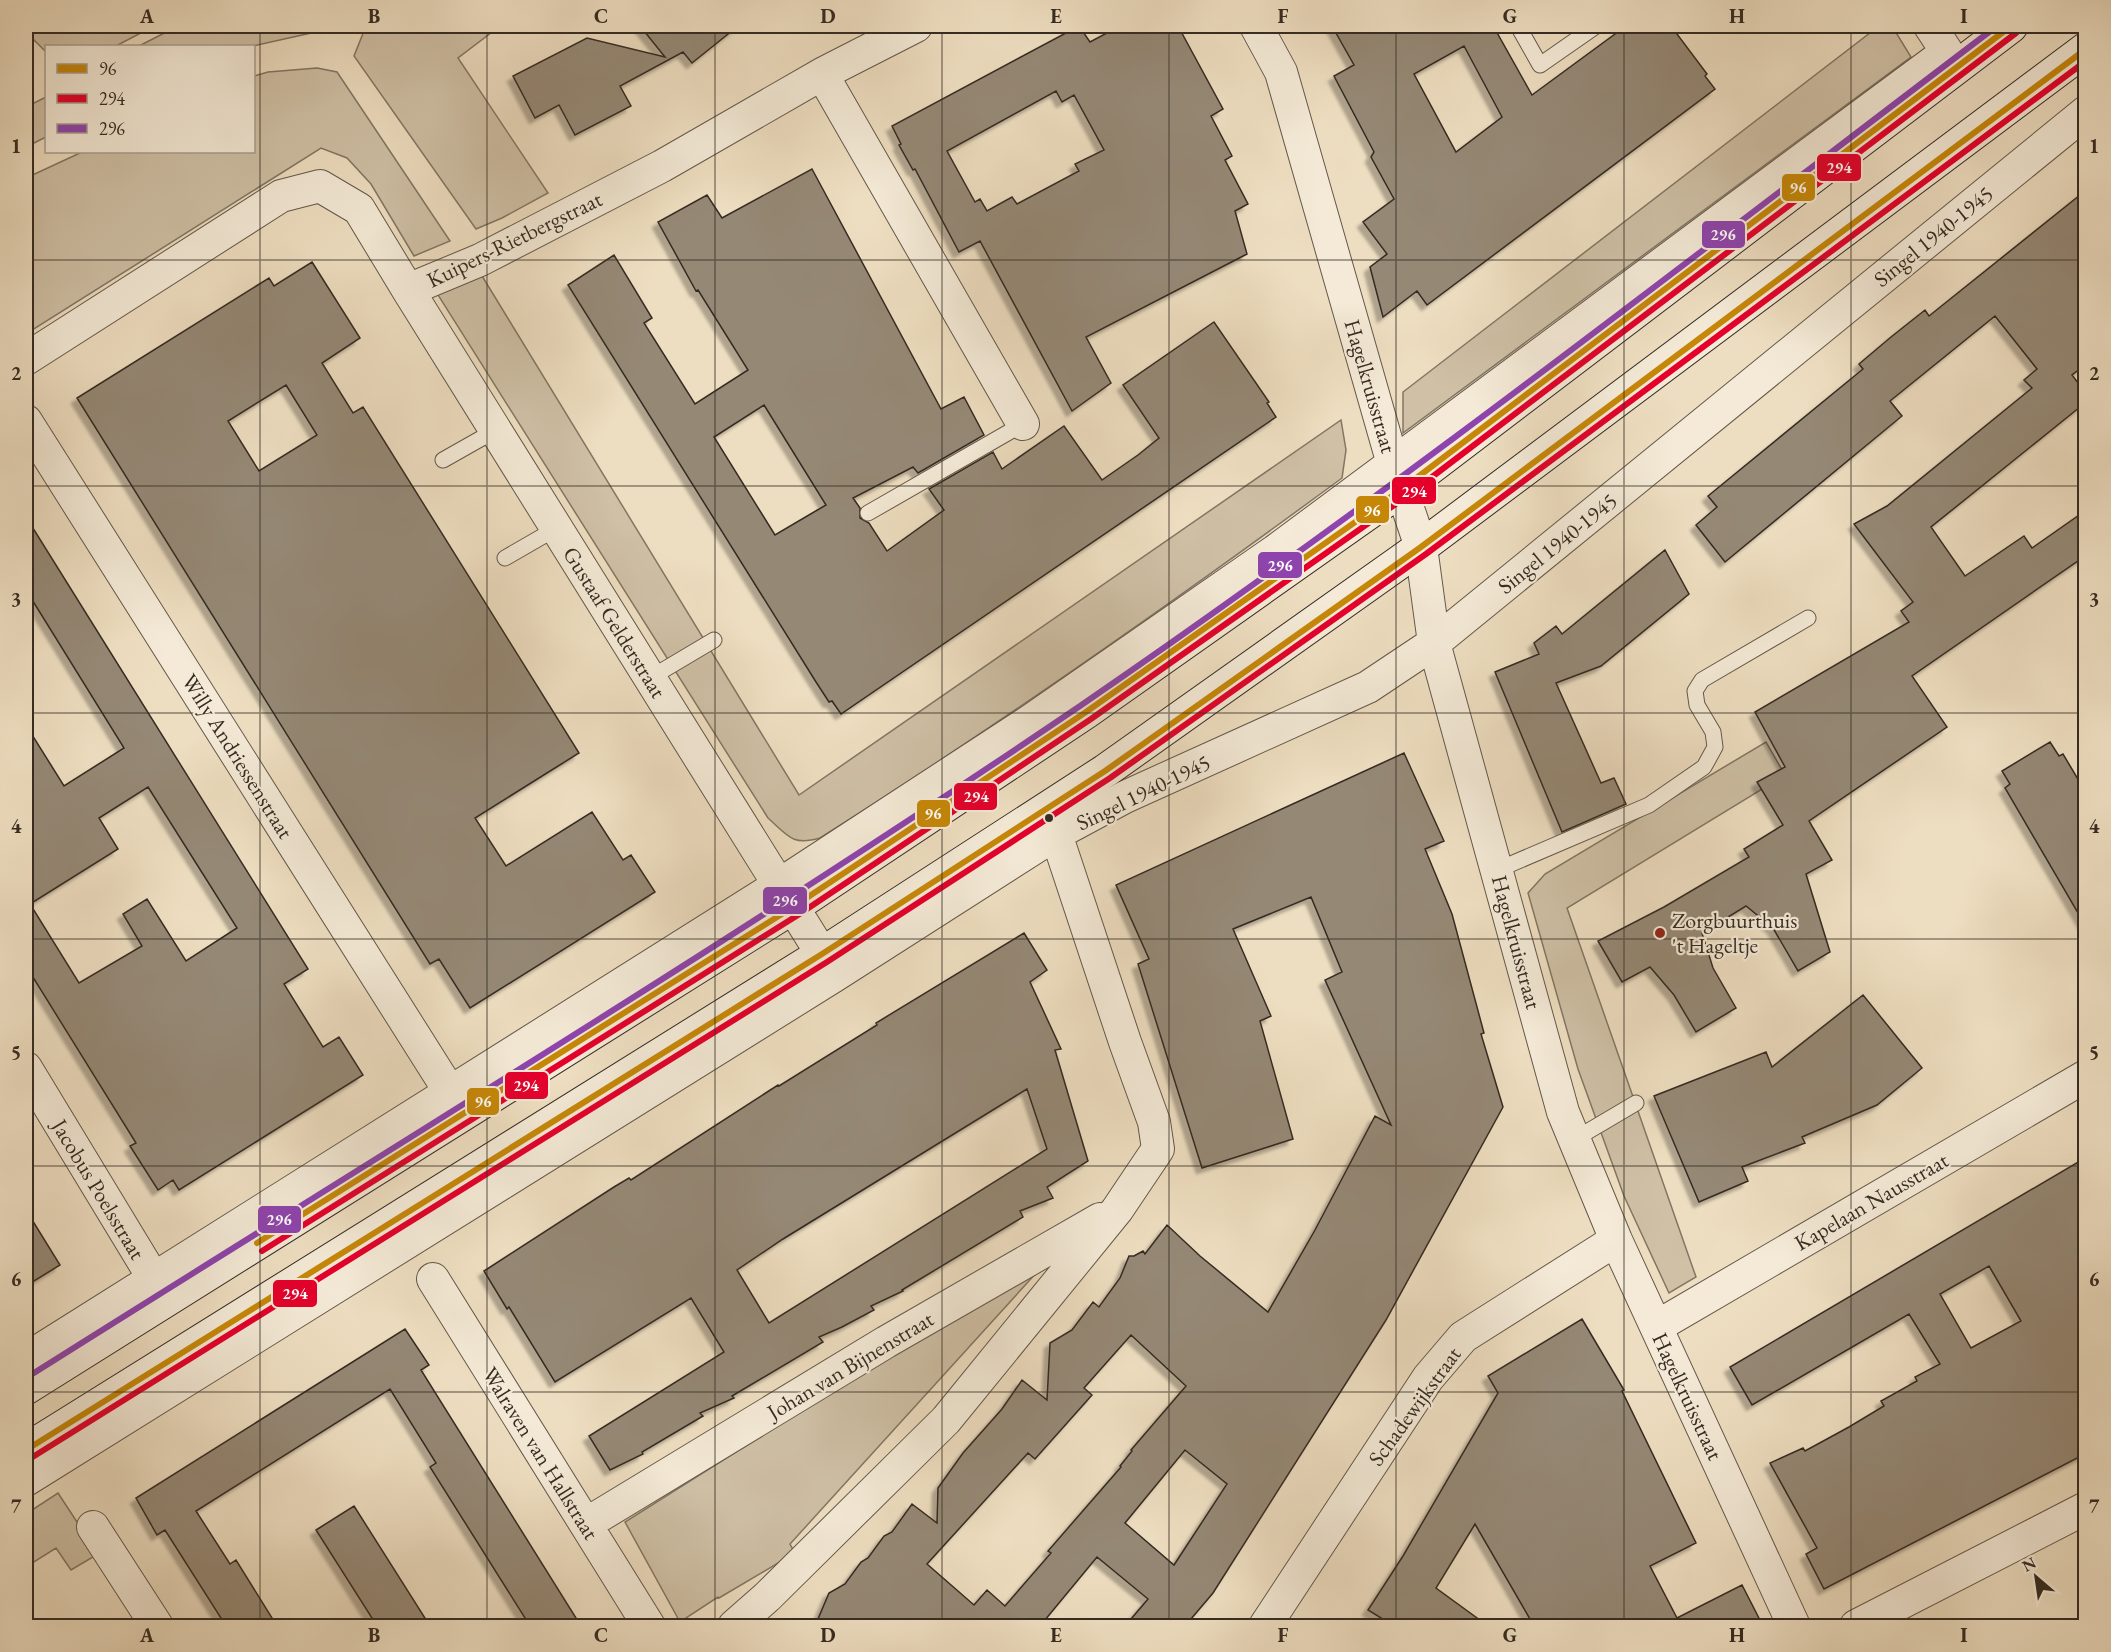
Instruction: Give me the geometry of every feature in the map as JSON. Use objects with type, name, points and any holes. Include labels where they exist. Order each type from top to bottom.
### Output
[{"type":"main road","points":[[26,1388],[786,896],[1086,712],[1397,476],[2011,26]]},
{"type":"main road","name":"Singel 1940-1945","points":[[26,1450],[822,954],[1105,771],[1421,547],[2085,49]]},
{"type":"street","name":"Kuipers-Rietbergstraat","points":[[26,360],[281,196],[320,186],[359,209],[408,290],[480,260],[662,166],[822,74],[916,26]]},
{"type":"street","name":"Hagelkruisstraat","points":[[1256,26],[1281,72],[1397,476],[1421,547],[1434,643],[1563,1112],[1616,1240],[1794,1626]]},
{"type":"street","points":[[1397,476],[1947,52],[1930,26]]},
{"type":"street","points":[[822,74],[1023,424]]},
{"type":"street","name":"Singel 1940-1945","points":[[26,1480],[814,989],[1056,834],[1125,797],[1368,687],[1434,643],[2085,112]]},
{"type":"street","name":"Gustaaf Gelderstraat","points":[[408,290],[822,954]]},
{"type":"street","name":"Willy Andriessenstraat","points":[[26,421],[450,1092]]},
{"type":"street","name":"Johan van Bijnenstraat","points":[[734,1626],[767,1597],[946,1420],[1117,1210],[1158,1149],[1154,1122],[1056,834]]},
{"type":"street","points":[[26,1359],[450,1092],[786,896]]},
{"type":"street","name":"Jacobus Poelsstraat","points":[[26,1068],[154,1279]]},
{"type":"street","name":"Kapelaan Nausstraat","points":[[1656,1327],[2085,1076]]},
{"type":"street","name":"Johan van Bijnenstraat","points":[[586,1524],[886,1342],[1117,1210]]},
{"type":"street","name":"Schadewijkstraat","points":[[1265,1626],[1428,1378],[1463,1337],[1616,1240]]},
{"type":"street","name":"Walraven van Hallstraat","points":[[433,1279],[649,1626]]},
{"type":"street","points":[[1856,1626],[2085,1508]]},
{"type":"street","points":[[93,1527],[157,1626]]},
{"type":"lane","points":[[1518,26],[1540,65],[1596,26]]},
{"type":"lane","points":[[868,513],[1023,424]]},
{"type":"lane","points":[[443,460],[496,430]]},
{"type":"lane","points":[[505,558],[557,528]]},
{"type":"lane","points":[[1497,870],[1649,805],[1704,767],[1715,747],[1713,732],[1697,705],[1695,690],[1702,680],[1808,618]]},
{"type":"lane","points":[[650,678],[714,640]]},
{"type":"lane","points":[[1575,1139],[1636,1103]]},
{"type":"shaded area","points":[[26,26],[154,26],[118,45],[45,45],[45,51],[31,37],[26,41]]},
{"type":"shaded area","points":[[178,26],[323,26],[320,31],[255,46],[141,45]]},
{"type":"shaded area","points":[[366,26],[500,26],[458,58],[548,193],[476,229],[354,56]]},
{"type":"shaded area","points":[[1879,26],[1892,26],[1911,57],[1403,433],[1403,392]]},
{"type":"shaded area","points":[[317,68],[337,72],[450,241],[414,256],[371,184],[347,158],[321,148],[26,334],[26,178],[80,153],[255,153],[255,76],[268,72]]},
{"type":"shaded area","points":[[45,98],[45,138],[26,147],[26,107]]},
{"type":"shaded area","points":[[479,271],[799,795],[1341,420],[1346,450],[1342,478],[1213,572],[953,752],[820,838],[797,840],[791,838],[768,818],[433,287]]},
{"type":"shaded area","points":[[1766,742],[1785,775],[1567,908],[1696,1277],[1669,1293],[1624,1196],[1578,1069],[1528,893],[1545,874]]},
{"type":"shaded area","points":[[1058,1249],[790,1544],[795,1553],[718,1597],[680,1622],[625,1522]]},
{"type":"shaded area","points":[[58,1493],[98,1554],[71,1570],[56,1548],[26,1567],[26,1514]]},
{"type":"building","points":[[640,26],[738,26],[692,63],[683,52],[620,86],[631,106],[575,135],[559,105],[535,118],[513,76],[587,38],[665,57]]},
{"type":"building","points":[[1079,26],[1090,42],[1120,26],[1178,26],[1223,109],[1211,116],[1232,156],[1225,160],[1248,204],[1235,211],[1247,254],[1086,337],[1111,383],[1072,411],[980,241],[959,252],[915,169],[913,170],[899,145],[901,144],[892,126]],"holes":[[[1056,91],[1062,102],[1074,95],[1104,150],[1075,164],[1079,171],[1017,204],[1012,197],[987,211],[980,199],[975,202],[947,151]]]},
{"type":"building","points":[[1332,26],[1501,26],[1495,29],[1532,95],[1626,26],[1671,26],[1707,74],[1705,76],[1715,89],[1427,305],[1417,291],[1383,317],[1370,267],[1387,254],[1363,222],[1394,199],[1371,157],[1374,152],[1334,76],[1354,65]],"holes":[[[1464,46],[1502,117],[1456,152],[1414,74]]]},
{"type":"building","points":[[812,169],[941,409],[964,397],[984,435],[918,473],[913,467],[853,498],[860,508],[860,518],[869,523],[887,551],[944,510],[929,489],[993,452],[1002,469],[1064,426],[1102,480],[1138,455],[1159,438],[1123,385],[1214,322],[1269,402],[1267,403],[1276,417],[841,714],[832,701],[829,702],[816,682],[568,285],[614,255],[652,318],[644,323],[695,404],[748,370],[698,290],[696,291],[658,222],[707,195],[722,218]],"holes":[[[764,405],[826,505],[775,535],[714,437]]]},
{"type":"building","points":[[2085,191],[2085,365],[2072,375],[2085,392],[2085,403],[1931,527],[1965,576],[2024,536],[2032,548],[2085,511],[2085,556],[1912,676],[1947,727],[1809,821],[1832,860],[1806,874],[1830,952],[1798,971],[1773,928],[1746,906],[1702,933],[1713,968],[1736,1008],[1696,1032],[1674,995],[1650,967],[1622,982],[1598,941],[1664,907],[1749,857],[1744,849],[1783,825],[1757,782],[1785,767],[1755,712],[1909,622],[1901,611],[1913,602],[1854,524],[1887,506],[2032,388],[2024,380],[2037,369],[1995,316],[1890,401],[1902,416],[1725,562],[1696,525],[1717,507],[1708,496],[1863,369],[1859,364],[1891,337],[1925,310],[1929,316]]},
{"type":"building","points":[[312,262],[360,338],[322,363],[353,413],[363,407],[579,753],[475,818],[506,866],[592,812],[623,860],[631,855],[655,892],[470,1008],[439,959],[430,964],[77,398],[269,278],[274,286]],"holes":[[[286,385],[317,435],[259,471],[228,421]]]},
{"type":"building","points":[[26,517],[308,969],[284,984],[323,1047],[339,1037],[363,1075],[179,1190],[173,1180],[158,1190],[130,1146],[136,1143],[26,966],[26,725],[64,786],[124,748],[26,590]],"holes":[[[148,787],[237,928],[186,961],[147,899],[123,914],[142,946],[79,983],[30,904],[118,849],[99,818]]]},
{"type":"building","points":[[1665,550],[1689,594],[1601,666],[1556,683],[1601,783],[1614,778],[1626,804],[1562,832],[1495,672],[1539,654],[1534,643],[1556,626],[1562,634]]},
{"type":"building","points":[[2050,742],[2059,756],[2063,754],[2085,791],[2085,925],[2005,788],[2010,784],[2002,771]]},
{"type":"building","points":[[1404,753],[1444,841],[1425,849],[1452,914],[1484,1033],[1481,1034],[1503,1107],[1386,1320],[1213,1593],[1185,1626],[1125,1626],[1148,1599],[1097,1557],[1040,1626],[815,1626],[829,1593],[845,1584],[884,1536],[892,1532],[912,1504],[937,1523],[938,1488],[963,1453],[1002,1409],[1022,1380],[1047,1400],[1050,1343],[1072,1330],[1093,1302],[1099,1307],[1120,1278],[1129,1256],[1143,1251],[1145,1254],[1167,1225],[1200,1256],[1268,1312],[1315,1230],[1375,1116],[1391,1125],[1325,980],[1342,972],[1311,897],[1233,929],[1271,1016],[1260,1021],[1293,1139],[1202,1168],[1138,964],[1149,959],[1116,885]],"holes":[[[1131,1335],[1186,1386],[1131,1450],[1121,1467],[1048,1551],[1051,1553],[1005,1606],[987,1590],[974,1605],[927,1564],[1028,1453],[1035,1459],[1092,1395],[1084,1388]],[[1185,1450],[1227,1484],[1174,1565],[1125,1523]]]},
{"type":"building","points":[[1024,933],[1047,970],[1030,982],[1061,1049],[1055,1050],[1088,1161],[1047,1187],[1053,1198],[1020,1211],[1023,1217],[903,1291],[871,1306],[874,1310],[819,1337],[823,1342],[732,1396],[734,1398],[700,1413],[703,1416],[642,1452],[643,1454],[610,1470],[589,1436],[724,1352],[691,1298],[555,1382],[484,1271],[614,1187],[629,1178],[631,1180],[778,1085],[877,1025],[876,1023]],"holes":[[[1027,1089],[1047,1149],[769,1323],[737,1270],[783,1239]]]},
{"type":"building","points":[[1863,995],[1922,1068],[1877,1105],[1802,1137],[1805,1143],[1742,1167],[1748,1181],[1699,1202],[1654,1096],[1766,1052],[1772,1067]]},
{"type":"building","points":[[2085,1158],[2085,1454],[1824,1589],[1806,1554],[1817,1548],[1770,1463],[1803,1448],[1805,1451],[1849,1427],[1884,1406],[1881,1401],[1917,1381],[1915,1377],[1940,1364],[1909,1314],[1752,1405],[1730,1367]],"holes":[[[1989,1266],[2021,1321],[1971,1348],[1940,1294]]]},
{"type":"building","points":[[26,1210],[60,1265],[26,1286]]},
{"type":"building","points":[[1582,1319],[1624,1390],[1622,1391],[1696,1543],[1650,1566],[1677,1618],[1742,1585],[1763,1626],[1534,1626],[1475,1524],[1436,1588],[1488,1626],[1394,1626],[1368,1610],[1403,1556],[1498,1393],[1488,1376]]},
{"type":"building","points":[[405,1329],[429,1365],[421,1370],[581,1626],[530,1626],[430,1467],[436,1463],[390,1389],[196,1511],[230,1564],[236,1560],[277,1626],[226,1626],[165,1530],[157,1535],[136,1498]]},
{"type":"building","points":[[354,1506],[430,1626],[377,1626],[316,1530]]},
{"type":"transit line","name":"296","points":[[26,1378],[688,963],[1080,706],[1428,457],[1997,26]]},
{"type":"transit line","name":"96","points":[[257,1243],[793,907],[1086,712],[1402,489],[2011,26]]},
{"type":"transit line","name":"294","points":[[262,1251],[798,915],[1091,719],[1407,496],[2016,33]]},
{"type":"transit line","name":"96","points":[[26,1450],[822,954],[1105,771],[1421,547],[2086,49]]},
{"type":"transit line","name":"294","points":[[31,1458],[827,962],[1110,778],[1426,554],[2086,61]]},
{"type":"place","name":"Zorgbuurthuis 't Hageltje","points":[[1660,933]]}]
